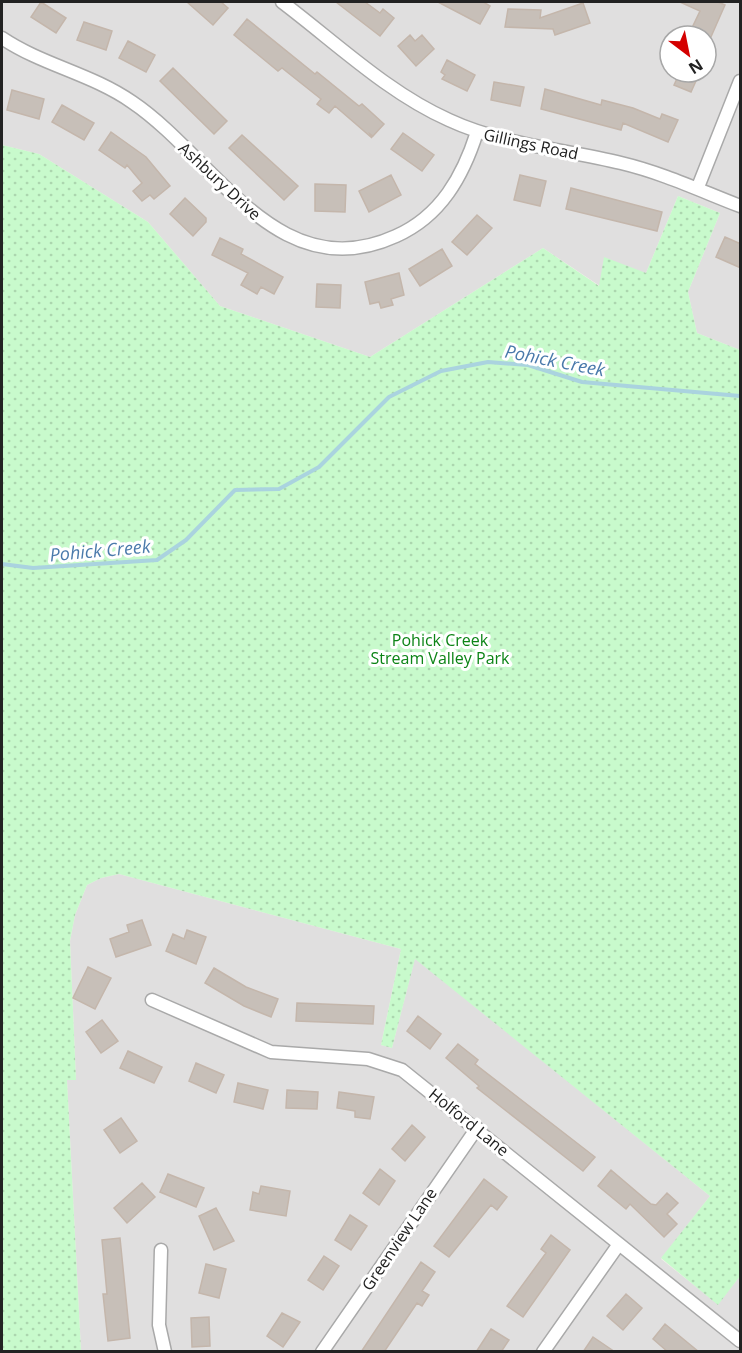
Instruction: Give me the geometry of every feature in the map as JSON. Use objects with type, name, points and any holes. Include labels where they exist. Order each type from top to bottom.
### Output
[{"type":"street","name":"Gillings Road","points":[[282,2],[398,91],[447,120],[477,132],[620,163],[698,187],[741,207]]},
{"type":"street","name":"Ashbury Drive","points":[[2,38],[43,60],[96,81],[132,102],[166,128],[256,217],[295,239],[323,246],[351,247],[377,243],[401,234],[425,218],[453,188],[477,132]]},
{"type":"street","points":[[698,187],[741,81]]},
{"type":"street","name":"Holford Lane","points":[[152,1000],[271,1052],[368,1059],[392,1065],[411,1076],[477,1128],[741,1341]]},
{"type":"street","name":"Greenview Lane","points":[[322,1352],[477,1128]]},
{"type":"street","points":[[543,1352],[619,1244]]},
{"type":"street","points":[[161,1250],[159,1325],[165,1352]]},
{"type":"shaded area","points":[[2,2],[740,2],[740,350],[697,333],[688,292],[720,213],[678,196],[646,273],[600,286],[543,248],[370,357],[220,306],[148,222],[39,154],[2,145]]},
{"type":"shaded area","points":[[119,874],[401,949],[381,1045],[392,1048],[415,958],[710,1196],[661,1259],[718,1304],[740,1276],[740,1351],[81,1351],[67,1080],[76,1079],[70,941],[75,915],[87,885],[101,878]]},
{"type":"green space","name":"Pohick Creek Stream Valley Park","points":[[2,145],[39,154],[148,222],[220,306],[370,357],[543,248],[599,286],[604,257],[646,273],[678,196],[720,213],[688,292],[697,333],[740,350],[740,1276],[718,1305],[661,1258],[710,1196],[415,959],[392,1048],[381,1045],[401,949],[119,874],[101,878],[87,885],[75,915],[70,941],[76,1080],[67,1080],[81,1351],[2,1351]]},
{"type":"building","points":[[41,2],[66,18],[56,33],[31,17]]},
{"type":"building","points":[[187,2],[221,2],[228,8],[213,25]]},
{"type":"building","points":[[336,2],[365,2],[380,13],[383,9],[394,18],[380,36]]},
{"type":"building","points":[[438,2],[487,2],[485,3],[490,6],[480,24]]},
{"type":"building","points":[[680,2],[718,2],[725,5],[717,24],[694,24],[700,11]]},
{"type":"building","points":[[583,3],[590,23],[555,35],[553,29],[505,27],[508,9],[541,10],[540,18]]},
{"type":"building","points":[[247,19],[315,74],[317,72],[359,106],[362,104],[384,124],[373,136],[370,134],[372,138],[335,106],[329,113],[317,104],[321,99],[282,68],[278,71],[234,35]]},
{"type":"building","points":[[84,22],[112,31],[106,50],[77,40]]},
{"type":"building","points":[[410,35],[415,41],[422,35],[434,49],[416,66],[398,46]]},
{"type":"building","points":[[128,41],[155,55],[146,72],[119,58]]},
{"type":"building","points":[[447,60],[475,75],[467,91],[442,79],[445,75],[441,72]]},
{"type":"building","points":[[173,68],[227,121],[214,134],[160,81]]},
{"type":"building","points":[[494,82],[524,87],[520,106],[491,100]]},
{"type":"building","points":[[674,84],[695,84],[691,92]]},
{"type":"building","points":[[545,89],[601,105],[602,100],[633,108],[660,119],[662,114],[678,120],[668,142],[623,123],[621,130],[541,109]]},
{"type":"building","points":[[12,90],[44,99],[39,119],[7,110]]},
{"type":"building","points":[[62,105],[94,123],[84,140],[52,122]]},
{"type":"building","points":[[111,132],[146,157],[170,186],[154,199],[150,195],[142,201],[133,191],[142,183],[127,165],[125,168],[99,150]]},
{"type":"building","points":[[403,133],[434,155],[422,171],[391,149]]},
{"type":"building","points":[[242,135],[298,186],[284,200],[229,148]]},
{"type":"building","points":[[391,175],[401,195],[369,212],[359,191]]},
{"type":"building","points":[[520,175],[546,181],[540,206],[514,200]]},
{"type":"building","points":[[315,184],[346,185],[345,212],[315,211]]},
{"type":"building","points":[[571,188],[662,212],[657,231],[566,209]]},
{"type":"building","points":[[185,198],[206,218],[206,222],[193,236],[170,214]]},
{"type":"building","points":[[477,215],[492,228],[467,255],[452,242]]},
{"type":"building","points":[[725,237],[741,244],[741,268],[716,257]]},
{"type":"building","points":[[220,238],[243,249],[241,254],[283,277],[274,294],[261,287],[257,294],[241,285],[248,273],[212,255]]},
{"type":"building","points":[[442,249],[452,266],[420,286],[409,269]]},
{"type":"building","points":[[399,273],[404,295],[391,299],[393,305],[381,308],[379,302],[370,304],[365,282]]},
{"type":"building","points":[[317,284],[341,285],[340,308],[316,307]]},
{"type":"building","points":[[142,920],[151,945],[116,957],[110,939],[129,932],[127,925]]},
{"type":"building","points":[[187,930],[206,937],[196,964],[166,951],[173,934],[184,939]]},
{"type":"building","points":[[88,967],[111,978],[95,1009],[73,998]]},
{"type":"building","points":[[214,968],[246,987],[278,999],[271,1017],[244,1006],[205,983]]},
{"type":"building","points":[[297,1003],[374,1006],[373,1024],[296,1021]]},
{"type":"building","points":[[418,1016],[441,1034],[430,1049],[407,1031]]},
{"type":"building","points":[[102,1020],[118,1041],[101,1053],[86,1032]]},
{"type":"building","points":[[458,1044],[478,1060],[475,1064],[595,1157],[583,1171],[477,1088],[479,1086],[446,1058]]},
{"type":"building","points":[[128,1051],[162,1067],[154,1083],[120,1068]]},
{"type":"building","points":[[196,1063],[224,1075],[216,1093],[189,1081]]},
{"type":"building","points":[[238,1083],[268,1090],[263,1109],[234,1102]]},
{"type":"building","points":[[287,1090],[318,1092],[317,1109],[286,1108]]},
{"type":"building","points":[[339,1092],[374,1097],[370,1119],[355,1117],[355,1111],[337,1108]]},
{"type":"building","points":[[121,1118],[137,1141],[120,1153],[104,1130]]},
{"type":"building","points":[[412,1125],[425,1137],[405,1161],[392,1149]]},
{"type":"building","points":[[380,1169],[395,1181],[379,1205],[363,1193]]},
{"type":"building","points":[[611,1170],[651,1204],[656,1205],[667,1193],[678,1203],[667,1214],[677,1224],[664,1237],[630,1204],[626,1209],[598,1186]]},
{"type":"building","points":[[168,1174],[204,1188],[196,1207],[160,1192]]},
{"type":"building","points":[[484,1179],[507,1197],[497,1210],[491,1205],[449,1257],[434,1246]]},
{"type":"building","points":[[142,1183],[155,1197],[127,1223],[114,1208]]},
{"type":"building","points":[[261,1186],[290,1191],[286,1216],[250,1210],[253,1192],[259,1194]]},
{"type":"building","points":[[216,1208],[234,1241],[214,1250],[199,1216]]},
{"type":"building","points":[[350,1215],[367,1226],[351,1250],[335,1240]]},
{"type":"building","points":[[551,1235],[570,1250],[523,1317],[507,1306],[546,1253],[541,1249]]},
{"type":"building","points":[[120,1238],[130,1338],[108,1341],[103,1294],[107,1294],[102,1240]]},
{"type":"building","points":[[324,1256],[339,1266],[323,1290],[308,1280]]},
{"type":"building","points":[[421,1262],[435,1272],[422,1291],[429,1295],[422,1306],[417,1303],[384,1352],[361,1352]]},
{"type":"building","points":[[206,1264],[226,1269],[219,1298],[199,1293]]},
{"type":"building","points":[[626,1294],[642,1308],[623,1330],[607,1316]]},
{"type":"building","points":[[282,1313],[300,1322],[283,1347],[267,1336]]},
{"type":"building","points":[[209,1317],[210,1346],[192,1347],[191,1318]]},
{"type":"building","points":[[665,1324],[699,1352],[668,1352],[653,1339]]},
{"type":"building","points":[[491,1329],[509,1340],[501,1352],[476,1352]]},
{"type":"building","points":[[593,1337],[615,1352],[583,1352]]},
{"type":"waterway","name":"Pohick Creek","points":[[2,564],[33,568],[157,560],[186,540],[235,490],[279,489],[319,467],[389,397],[441,371],[488,362],[528,365],[582,382],[740,396]]}]
